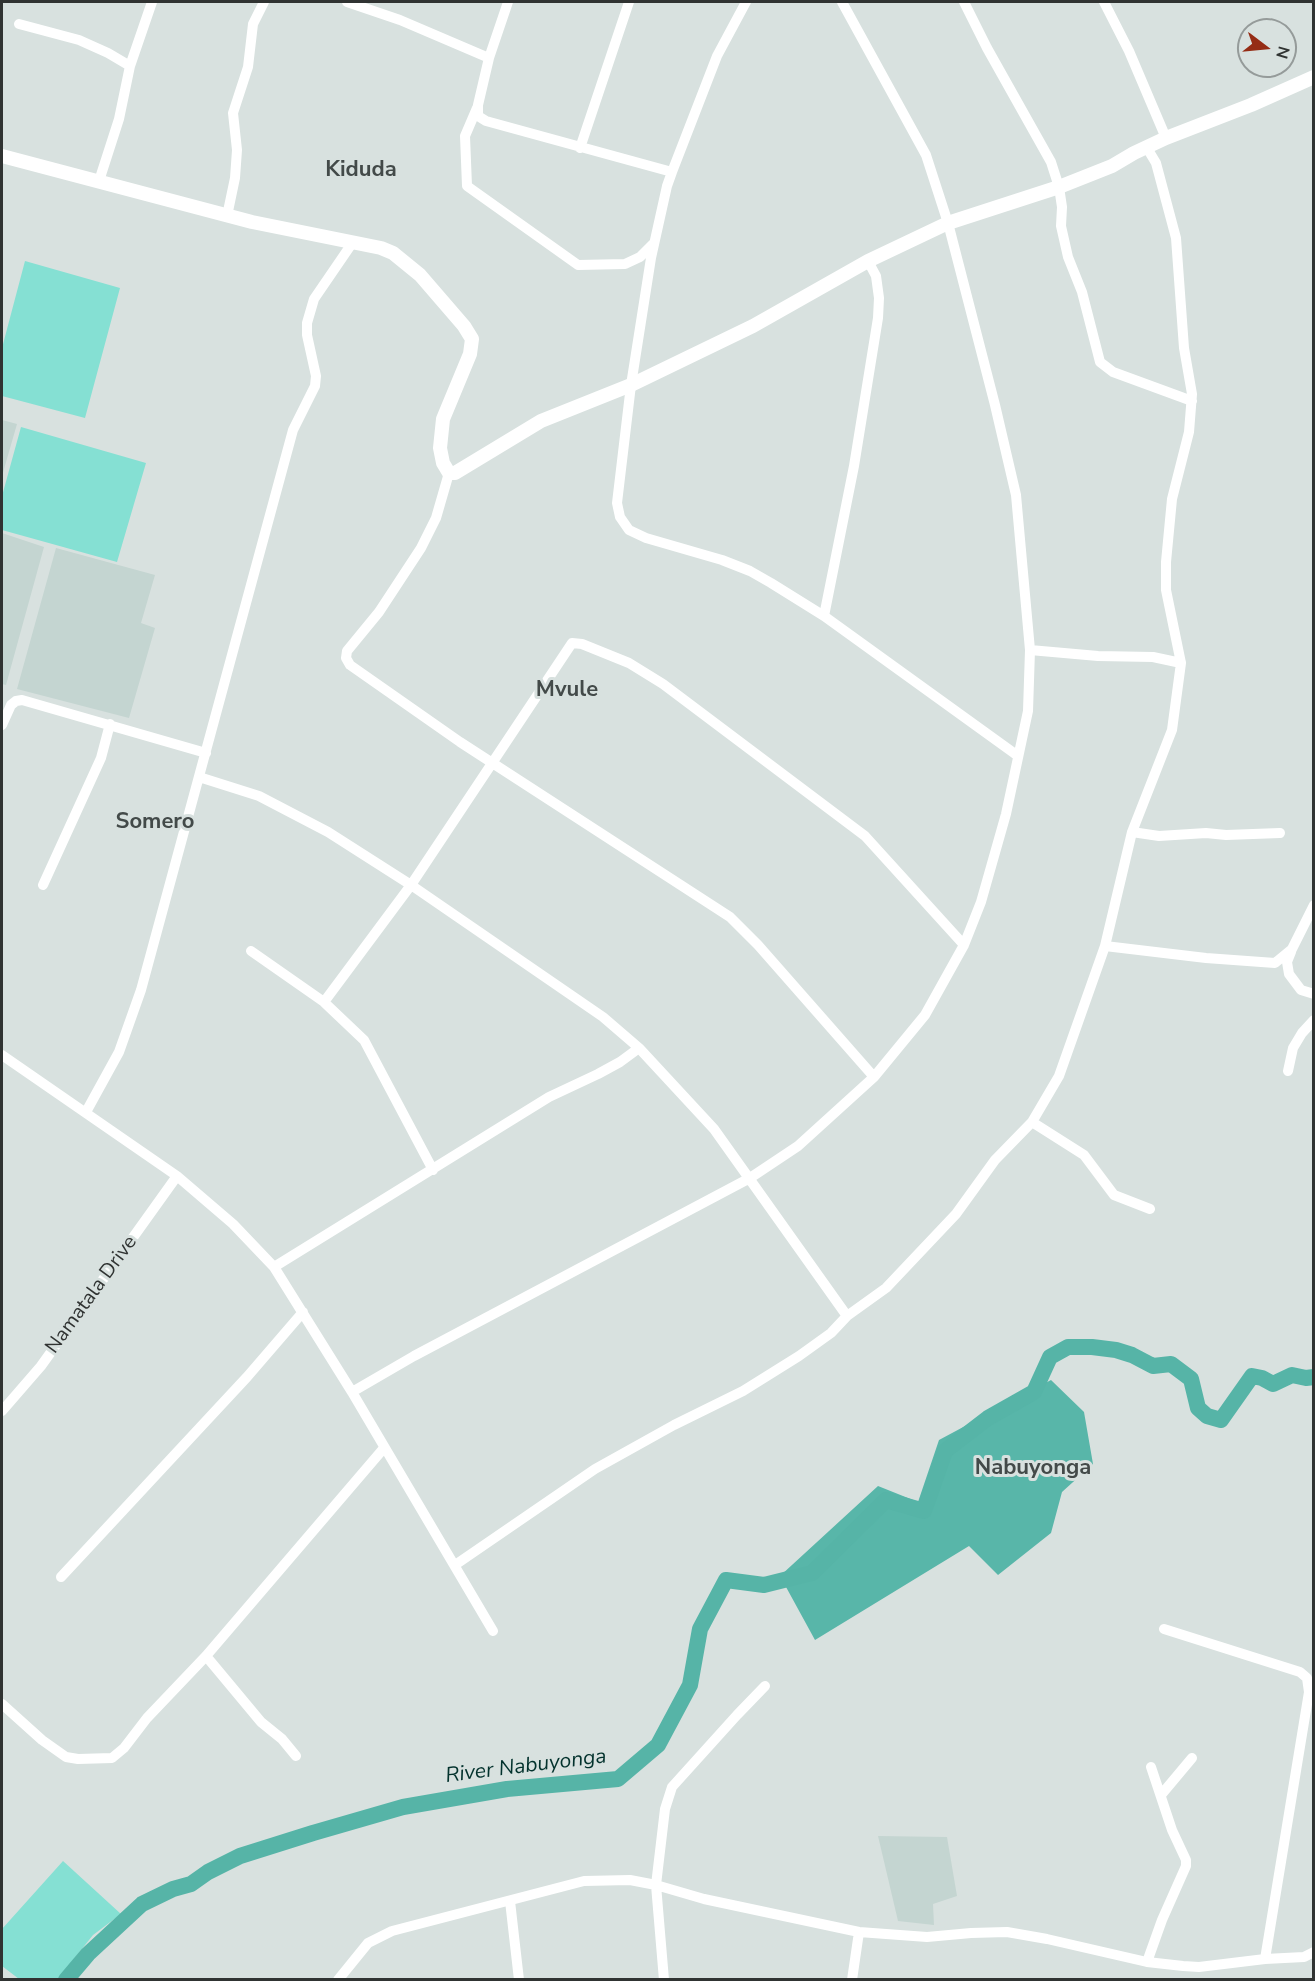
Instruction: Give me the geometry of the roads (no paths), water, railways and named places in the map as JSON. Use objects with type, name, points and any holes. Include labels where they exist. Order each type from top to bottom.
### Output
[{"type":"street","points":[[99,181],[119,119],[130,66],[152,2]]},
{"type":"street","points":[[227,216],[235,178],[237,150],[233,113],[248,67],[253,24],[264,2]]},
{"type":"street","points":[[348,2],[400,20],[489,58]]},
{"type":"street","points":[[508,2],[489,58],[478,105],[465,136],[467,186],[578,265],[625,264],[640,257],[654,243]]},
{"type":"street","points":[[580,148],[628,2]]},
{"type":"street","points":[[746,2],[717,56],[667,186],[654,243],[631,385],[617,503],[620,517],[629,530],[646,538],[722,560],[750,571],[824,616],[1018,756]]},
{"type":"street","points":[[352,1392],[414,1356],[750,1178],[798,1146],[874,1077],[925,1016],[964,945],[985,891],[1006,814],[1028,711],[1030,650],[1016,495],[948,223],[926,155],[842,2]]},
{"type":"street","points":[[964,2],[1051,162],[1059,187],[1062,207],[1061,226],[1068,257],[1082,292],[1100,362],[1113,372],[1192,400]]},
{"type":"street","points":[[1104,2],[1129,51],[1166,138]]},
{"type":"street","points":[[19,24],[79,40],[130,66]]},
{"type":"street","points":[[449,473],[455,473],[541,421],[631,385],[753,326],[868,261],[948,223],[1059,187],[1112,166],[1166,138],[1251,105],[1314,77]]},
{"type":"street","points":[[478,105],[478,116],[486,121],[672,172]]},
{"type":"street","points":[[455,1565],[596,1469],[674,1425],[743,1391],[831,1333],[847,1316],[886,1288],[956,1214],[995,1160],[1032,1122],[1059,1076],[1105,946],[1132,832],[1172,730],[1181,663],[1166,591],[1167,562],[1172,499],[1190,432],[1192,400],[1184,348],[1176,238],[1156,163],[1147,148]]},
{"type":"street","points":[[2,156],[227,216],[381,248],[402,260],[420,275],[464,326],[472,339],[470,354],[443,418],[440,448],[443,463],[449,473],[436,518],[421,548],[379,612],[347,651],[346,658],[350,665],[492,763],[730,917],[758,945],[874,1077]]},
{"type":"street","points":[[86,1112],[119,1052],[141,990],[267,518],[293,430],[315,386],[316,376],[307,335],[307,323],[314,299],[353,243]]},
{"type":"street","points":[[824,616],[854,466],[878,318],[879,298],[876,276],[868,261]]},
{"type":"street","points":[[324,1002],[411,885],[572,643],[582,644],[629,663],[663,684],[865,836],[964,945]]},
{"type":"street","points":[[1030,650],[1098,656],[1153,657],[1181,663]]},
{"type":"street","points":[[2,725],[11,705],[22,700],[206,753]]},
{"type":"street","points":[[43,885],[101,758],[110,724]]},
{"type":"street","points":[[199,777],[260,796],[328,832],[411,885],[603,1017],[639,1048],[714,1129],[847,1316]]},
{"type":"street","points":[[1132,832],[1159,836],[1206,833],[1226,835],[1280,833]]},
{"type":"street","points":[[1314,904],[1287,962],[1289,974],[1301,990],[1314,994]]},
{"type":"street","points":[[1105,946],[1206,958],[1275,963],[1292,949]]},
{"type":"street","points":[[251,951],[324,1002],[364,1040],[433,1170]]},
{"type":"street","points":[[1288,1071],[1293,1048],[1302,1033],[1314,1020]]},
{"type":"street","points":[[274,1267],[549,1097],[620,1062],[639,1048]]},
{"type":"street","points":[[2,1055],[177,1176],[233,1224],[274,1267],[352,1392],[493,1631]]},
{"type":"street","points":[[1032,1122],[1084,1155],[1114,1195],[1150,1209]]},
{"type":"street","name":"Namatala Drive","points":[[2,1410],[41,1366],[177,1176]]},
{"type":"street","points":[[61,1577],[238,1386],[303,1312]]},
{"type":"street","points":[[2,1704],[42,1740],[66,1756],[78,1759],[112,1758],[124,1748],[147,1718],[206,1656],[384,1448]]},
{"type":"street","points":[[1164,1629],[1300,1672],[1307,1678],[1309,1684],[1289,1821],[1265,1959]]},
{"type":"street","points":[[206,1656],[261,1722],[282,1739],[296,1756]]},
{"type":"street","points":[[664,1980],[656,1885],[665,1809],[672,1787],[765,1686]]},
{"type":"street","points":[[1161,1795],[1192,1758]]},
{"type":"street","points":[[1147,1962],[1162,1920],[1186,1866],[1186,1860],[1172,1830],[1151,1767]]},
{"type":"street","points":[[338,1980],[368,1943],[380,1935],[584,1881],[630,1880],[704,1899],[859,1932],[927,1937],[1007,1932],[1147,1962],[1199,1966],[1304,1957],[1314,1952]]},
{"type":"street","points":[[510,1901],[519,1980]]},
{"type":"street","points":[[852,1980],[859,1932]]},
{"type":"waterway","name":"River Nabuyonga","points":[[66,1980],[88,1954],[142,1904],[173,1889],[191,1884],[208,1872],[240,1856],[403,1807],[507,1789],[618,1779],[658,1745],[690,1685],[700,1629],[726,1580],[764,1585],[812,1573],[886,1500],[924,1511],[945,1451],[988,1418],[1034,1392],[1050,1357],[1068,1347],[1116,1350],[1153,1366],[1171,1364],[1191,1379],[1198,1408],[1207,1416],[1221,1420],[1252,1376],[1273,1384],[1292,1375],[1314,1377]]},
{"type":"district","name":"Kiduda","points":[[361,171]]},
{"type":"district","name":"Mvule","points":[[567,691]]},
{"type":"district","name":"Somero","points":[[155,823]]},
{"type":"district","name":"Nabuyonga","points":[[1033,1469]]}]
